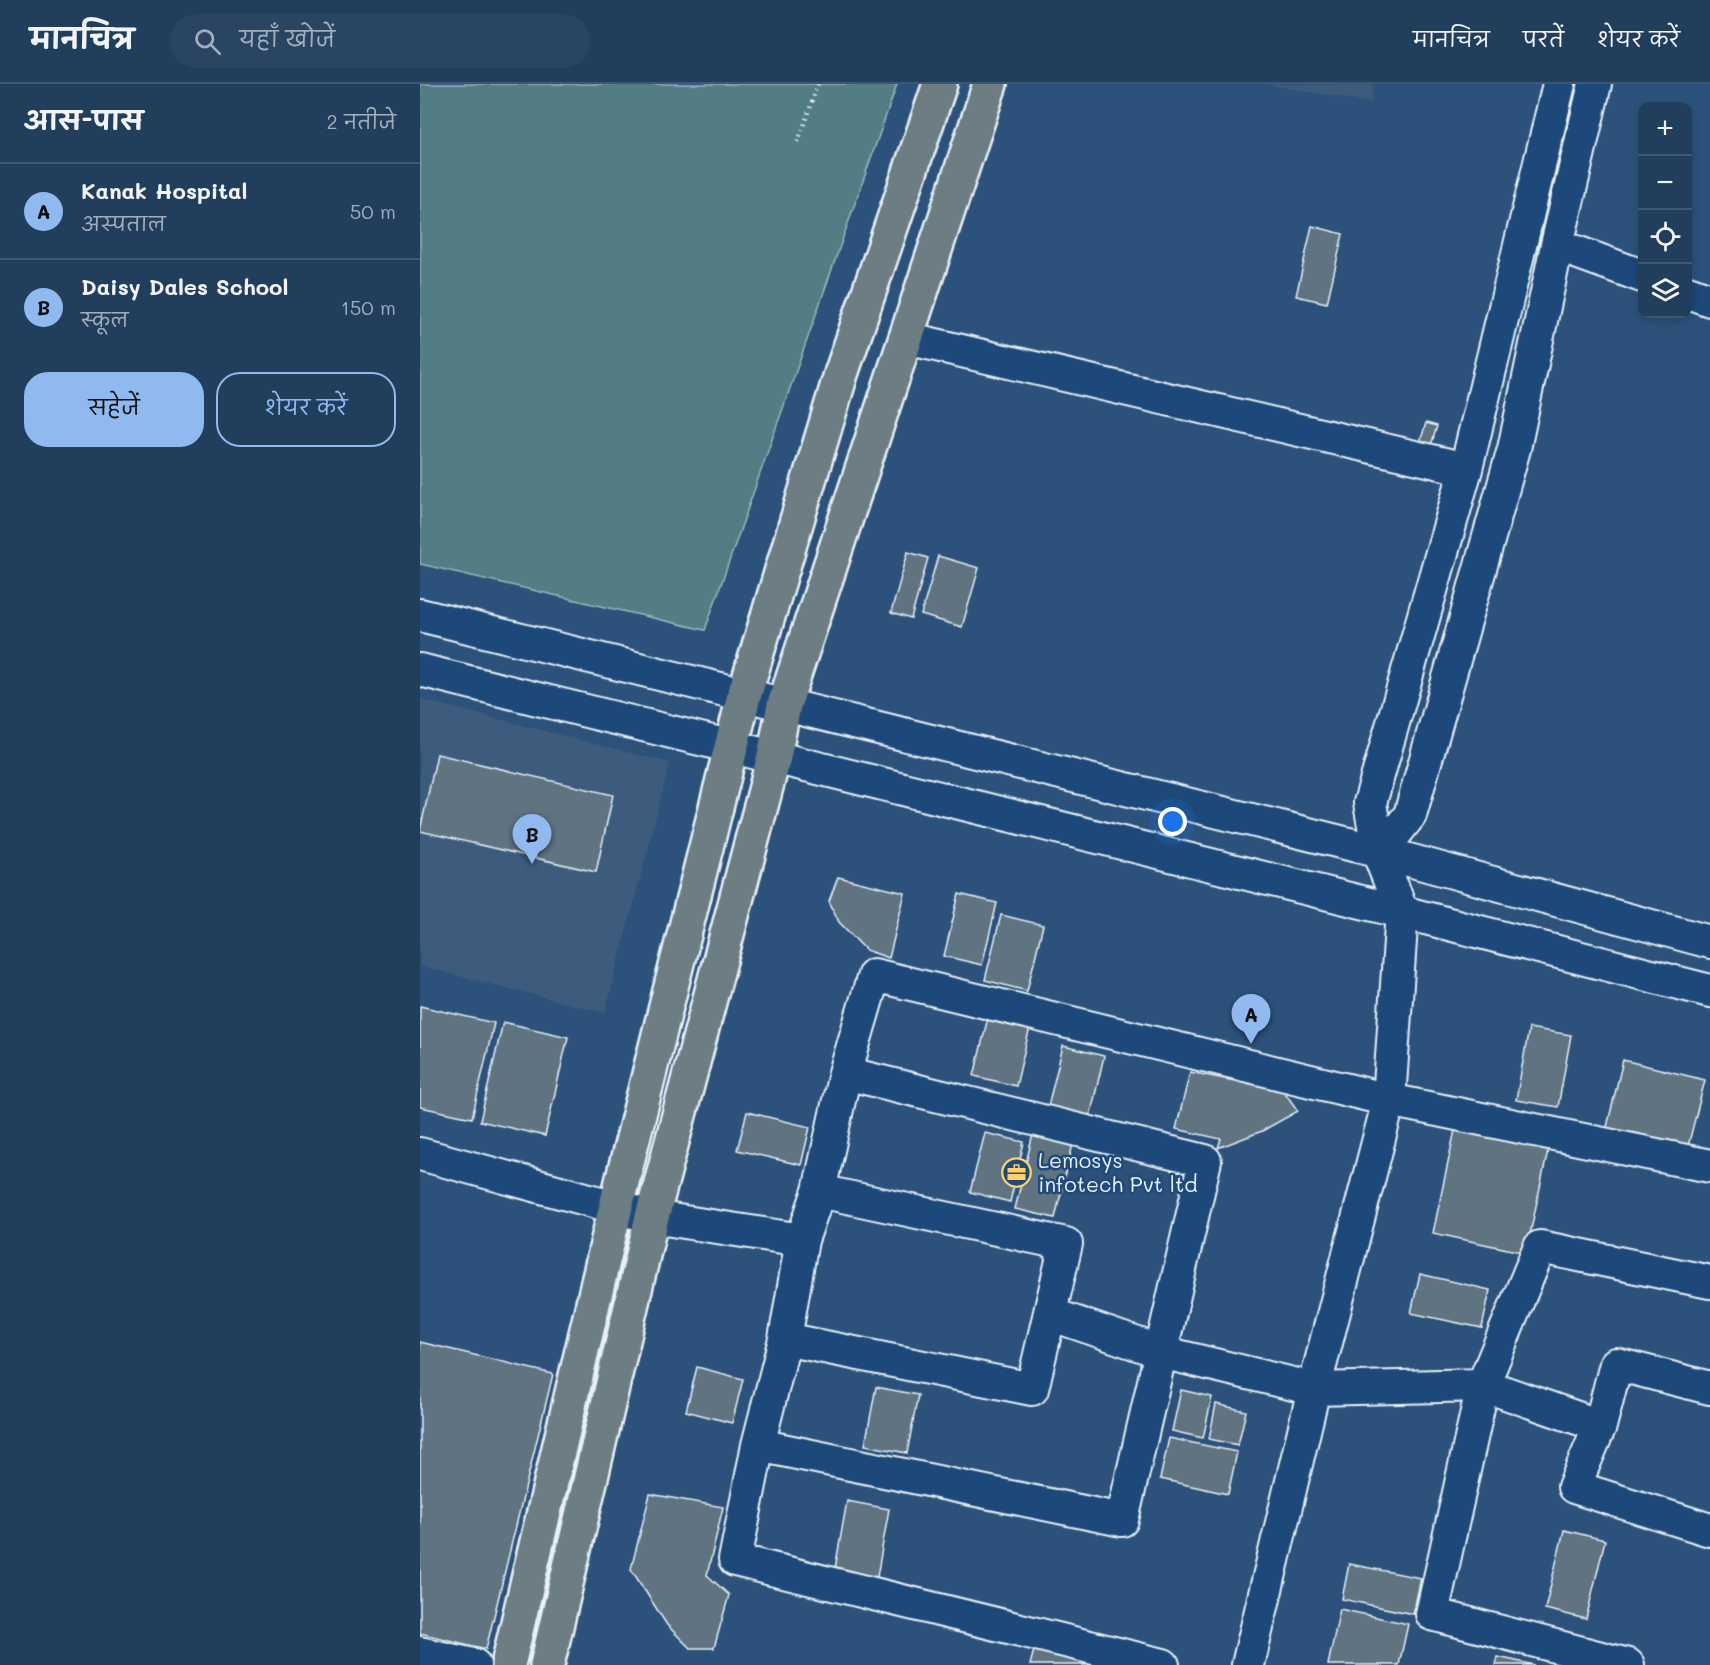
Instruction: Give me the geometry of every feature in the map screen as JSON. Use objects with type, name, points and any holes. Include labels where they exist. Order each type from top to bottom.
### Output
[{"type":"main road","points":[[508,1665],[615,1206],[733,747],[744,696],[841,374],[940,84]]},
{"type":"main road","points":[[547,1665],[652,1217],[774,757],[784,705],[990,84]]},
{"type":"street","points":[[1248,1665],[1314,1389],[1389,1100],[1402,912],[1379,854],[1370,803],[1466,469],[1559,84]]},
{"type":"street","points":[[1379,854],[1410,815],[1514,449],[1557,245],[1595,84]]},
{"type":"street","points":[[1557,245],[1638,275]]},
{"type":"street","points":[[1692,293],[1710,300]]},
{"type":"street","points":[[906,338],[1466,469]]},
{"type":"street","points":[[421,621],[784,705],[1379,854],[1710,942]]},
{"type":"street","points":[[420,669],[1402,912],[1710,991]]},
{"type":"street","points":[[1163,1665],[735,1560],[758,1445],[784,1339],[802,1240],[819,1191],[845,1073],[874,975],[1389,1100],[1710,1166]]},
{"type":"street","points":[[758,1445],[1122,1520],[1204,1161],[845,1073]]},
{"type":"street","points":[[420,1154],[652,1217],[802,1240]]},
{"type":"street","points":[[784,1339],[1032,1389],[1050,1314],[1066,1244],[819,1191]]},
{"type":"street","points":[[1628,1665],[1432,1614],[1483,1385],[1540,1247],[1710,1282]]},
{"type":"street","points":[[1050,1314],[1161,1352],[1314,1389],[1483,1385],[1600,1426]]},
{"type":"street","points":[[1710,1388],[1616,1364],[1600,1426],[1574,1487],[1710,1530]]},
{"type":"street","points":[[420,1653],[474,1665]]},
{"type":"path","points":[[798,142],[818,84]]},
{"type":"shaded area","points":[[1265,84],[1373,84],[1371,103]]},
{"type":"shaded area","points":[[420,699],[670,763],[605,1013],[420,966]]},
{"type":"green space","points":[[420,84],[897,84],[705,630],[420,564]]},
{"type":"building","points":[[1312,226],[1343,234],[1327,303],[1296,296]]},
{"type":"building","points":[[1426,423],[1437,426],[1429,452],[1418,449]]},
{"type":"building","points":[[908,552],[928,558],[911,619],[891,613]]},
{"type":"building","points":[[938,556],[979,568],[962,627],[921,615]]},
{"type":"building","points":[[437,754],[613,795],[596,872],[420,831]]},
{"type":"building","points":[[838,877],[905,893],[889,958],[866,950],[839,922],[829,901]]},
{"type":"building","points":[[959,894],[997,903],[982,965],[944,956]]},
{"type":"building","points":[[1001,915],[1043,925],[1027,991],[985,980]]},
{"type":"building","points":[[420,1006],[494,1023],[472,1118],[420,1107]]},
{"type":"building","points":[[989,1013],[1031,1023],[1016,1086],[974,1076]]},
{"type":"building","points":[[503,1022],[568,1037],[545,1136],[480,1121]]},
{"type":"building","points":[[1529,1028],[1571,1035],[1558,1107],[1516,1100]]},
{"type":"building","points":[[1063,1046],[1104,1056],[1090,1117],[1048,1106]]},
{"type":"building","points":[[1623,1060],[1705,1080],[1687,1150],[1606,1131]]},
{"type":"building","points":[[1190,1072],[1239,1082],[1240,1079],[1283,1090],[1298,1111],[1262,1131],[1218,1148],[1221,1139],[1176,1129]]},
{"type":"building","points":[[747,1112],[810,1127],[801,1165],[737,1150]]},
{"type":"building","points":[[1455,1130],[1548,1150],[1526,1253],[1433,1233]]},
{"type":"building","points":[[985,1133],[1024,1142],[1010,1202],[970,1192]]},
{"type":"building","points":[[1033,1134],[1073,1144],[1055,1218],[1015,1209]]},
{"type":"building","points":[[1420,1274],[1490,1290],[1482,1328],[1411,1313]]},
{"type":"building","points":[[420,1342],[553,1374],[486,1649],[420,1633]]},
{"type":"building","points":[[697,1367],[743,1379],[732,1423],[686,1411]]},
{"type":"building","points":[[876,1387],[918,1395],[907,1453],[865,1445]]},
{"type":"building","points":[[1181,1390],[1212,1397],[1203,1438],[1172,1431]]},
{"type":"building","points":[[1216,1404],[1246,1411],[1238,1445],[1209,1439]]},
{"type":"building","points":[[1169,1438],[1237,1452],[1228,1494],[1160,1479]]},
{"type":"building","points":[[650,1494],[723,1507],[707,1575],[729,1595],[714,1648],[690,1648],[667,1625],[631,1569]]},
{"type":"building","points":[[847,1501],[889,1509],[876,1582],[834,1574]]},
{"type":"building","points":[[1564,1530],[1605,1540],[1586,1619],[1545,1609]]},
{"type":"building","points":[[1349,1564],[1421,1578],[1413,1614],[1342,1599]]},
{"type":"building","points":[[1340,1609],[1408,1624],[1399,1665],[1328,1665]]},
{"type":"building","points":[[1034,1650],[1098,1665],[1030,1665]]},
{"type":"building","points":[[1498,1657],[1534,1665],[1496,1665]]},
{"type":"place","name":"Daisy Dales School","points":[[532,864]]},
{"type":"place","name":"Kanak Hospital","points":[[1251,1044]]},
{"type":"place","name":"Lemosys infotech Pvt ltd","points":[[1017,1173]]}]
